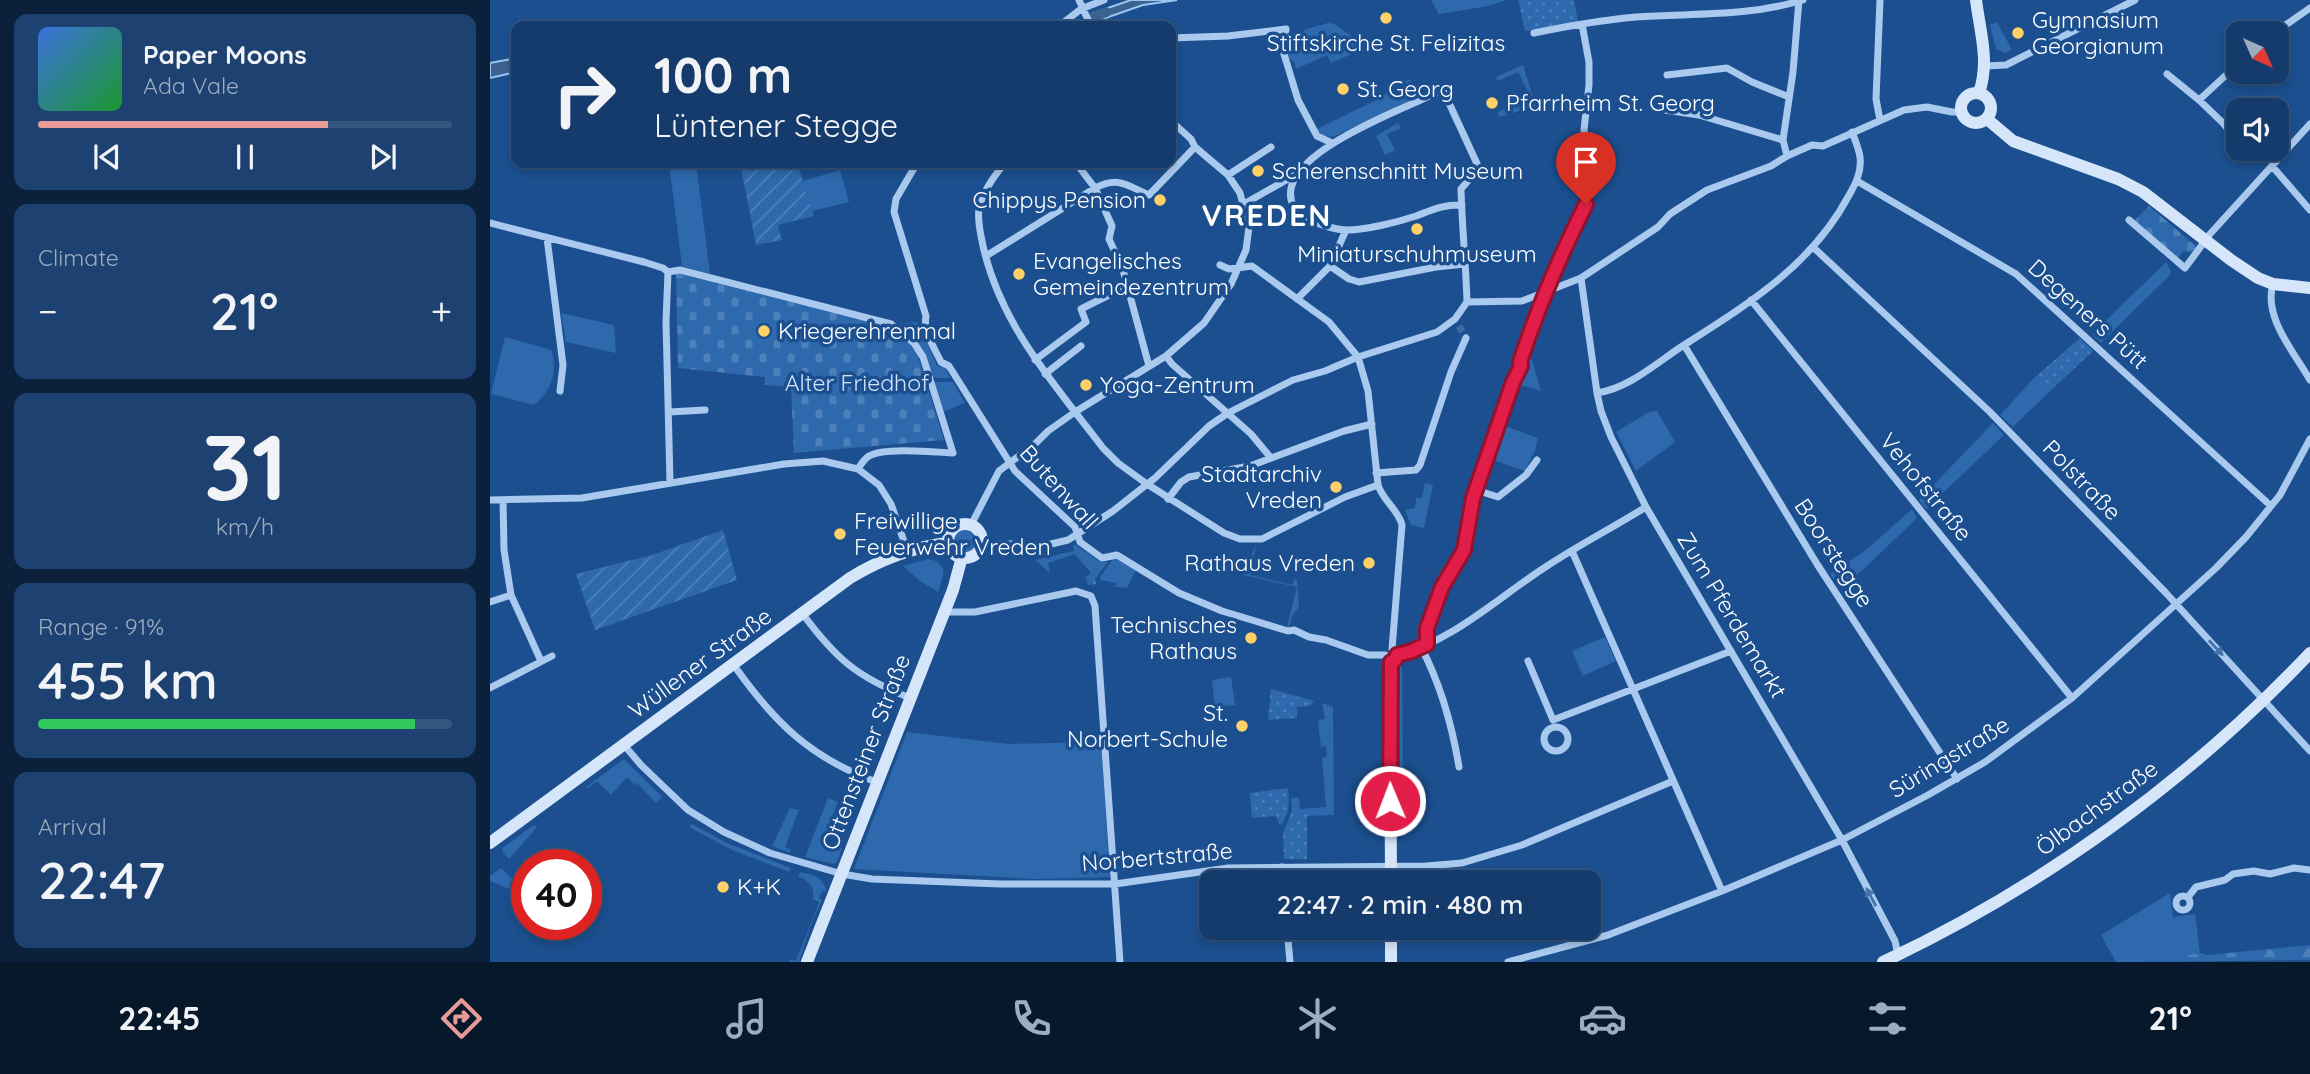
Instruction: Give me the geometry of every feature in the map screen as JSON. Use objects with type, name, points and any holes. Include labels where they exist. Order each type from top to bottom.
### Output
[{"type":"street","points":[[1079,0],[1088,21]]},
{"type":"street","points":[[1068,21],[1104,0]]},
{"type":"street","points":[[1534,33],[1639,17],[1707,16],[1766,9],[1800,0],[1783,140],[1787,156]]},
{"type":"street","points":[[1880,0],[1876,99],[1880,120]]},
{"type":"street","points":[[1976,0],[1985,66],[1979,93]]},
{"type":"street","points":[[1985,66],[2006,65],[2135,0]]},
{"type":"street","points":[[2289,23],[2310,8]]},
{"type":"street","points":[[1459,767],[1443,695],[1424,645],[1427,628],[1442,587],[1464,550],[1476,490],[1544,293],[1592,190],[1584,130],[1589,62],[1582,24]]},
{"type":"street","points":[[1176,38],[1228,36],[1286,29],[1284,54],[1298,100],[1317,135],[1332,143]]},
{"type":"street","points":[[1667,75],[1727,68],[1789,97]]},
{"type":"street","points":[[2167,74],[2226,127]]},
{"type":"street","points":[[2199,100],[2226,75]]},
{"type":"street","points":[[981,544],[1020,544],[1034,548],[1068,540],[1147,484],[1209,426],[1228,413],[1293,380],[1457,323],[1467,302],[1461,189],[1479,168],[1443,90],[1332,143],[1297,174],[1244,204]]},
{"type":"street","points":[[1979,93],[1991,103],[1990,115],[1974,124],[1966,120],[1961,112],[1961,103],[1966,96],[1979,93]]},
{"type":"street","points":[[1467,302],[1522,301],[1581,278],[1658,227],[1671,214],[1706,190],[1771,166],[1812,145],[1823,146],[1880,120],[1918,107],[1961,112]]},
{"type":"street","points":[[1665,110],[1699,115],[1783,140]]},
{"type":"street","points":[[1987,119],[2013,141],[2118,179],[2143,191],[2247,271],[2273,284],[2310,288]]},
{"type":"street","points":[[2129,220],[2185,268],[2310,124]]},
{"type":"street","points":[[971,525],[999,471],[1075,412],[1166,356],[1204,323],[1231,284],[1246,250],[1249,227],[1240,192],[1228,175],[1176,126]]},
{"type":"street","points":[[1597,393],[1624,385],[1684,345],[1751,300],[1814,248],[1842,209],[1857,181],[1860,156],[1852,132]]},
{"type":"street","points":[[1176,166],[1195,146]]},
{"type":"street","points":[[1228,175],[1271,146]]},
{"type":"street","points":[[2272,166],[2310,210]]},
{"type":"street","name":"Butenwall","points":[[914,168],[896,199],[894,212],[926,316],[925,326],[940,362],[949,366],[1009,463],[1075,527],[1080,542],[1102,558],[1117,555],[1198,602],[1368,654],[1391,655]]},
{"type":"street","points":[[1001,168],[986,190],[979,211],[985,256],[1005,309],[1045,374],[1118,463],[1168,499],[1240,539],[1258,540],[1345,497],[1378,485]]},
{"type":"street","points":[[1080,168],[1095,188],[1112,226],[1109,239],[1123,270],[1149,366]]},
{"type":"street","points":[[985,256],[1109,181],[1149,195],[1174,168]]},
{"type":"street","points":[[1297,174],[1292,186],[1292,199],[1297,211],[1308,219],[1346,230],[1413,217],[1449,205],[1462,205]]},
{"type":"street","name":"Degeners Pütt","points":[[1857,181],[2016,274],[2272,506]]},
{"type":"street","points":[[490,223],[644,262],[668,272],[680,270],[894,326],[915,343],[923,358],[953,453],[915,451],[876,454],[866,458],[858,469]]},
{"type":"street","points":[[1297,299],[1330,266],[1346,230]]},
{"type":"street","points":[[547,238],[563,365],[560,391]]},
{"type":"street","name":"Polstraße","points":[[1814,248],[1990,412],[2176,605],[2310,751]]},
{"type":"street","points":[[1330,266],[1349,279],[1359,282],[1465,264]]},
{"type":"street","points":[[1220,265],[1229,269],[1252,266],[1334,327],[1358,357],[1368,391],[1378,485],[1382,496],[1398,514],[1402,525],[1391,655],[1391,870]]},
{"type":"street","points":[[668,272],[666,322],[670,482]]},
{"type":"street","name":"Zum Pferdemarkt","points":[[1581,278],[1597,393],[1611,437],[1646,507],[1842,840],[1895,941],[1899,958]]},
{"type":"street","points":[[2273,284],[2269,294],[2275,319],[2310,380]]},
{"type":"street","points":[[1035,360],[1086,322],[1081,309],[1127,286]]},
{"type":"street","name":"Vehofstraße","points":[[1751,300],[2072,698]]},
{"type":"street","points":[[1376,473],[1416,470],[1420,465],[1451,372],[1466,338]]},
{"type":"street","name":"Boorstegge","points":[[1684,345],[1816,564],[1957,779]]},
{"type":"street","points":[[1045,374],[1081,346]]},
{"type":"street","points":[[1166,356],[1228,413],[1271,458]]},
{"type":"street","points":[[669,412],[705,410]]},
{"type":"street","points":[[1168,499],[1181,482],[1189,477],[1237,469],[1344,431],[1372,424]]},
{"type":"street","name":"Süringstraße","points":[[1508,962],[1608,935],[1722,891],[1842,840],[1957,779],[2014,742],[2072,698],[2176,605],[2246,537],[2272,506],[2310,439]]},
{"type":"street","points":[[490,499],[582,498],[810,460],[839,463],[858,469],[884,492],[907,550]]},
{"type":"street","points":[[1476,490],[1498,496],[1526,475],[1537,460]]},
{"type":"street","points":[[502,500],[504,550],[511,595],[541,661]]},
{"type":"street","points":[[1391,655],[1424,645],[1646,507]]},
{"type":"street","points":[[971,525],[979,533],[981,544],[972,556],[954,554],[948,543],[950,534],[956,527],[971,525]]},
{"type":"street","name":"Wüllener Straße","points":[[490,843],[868,567],[907,550],[948,543]]},
{"type":"street","points":[[1572,551],[1722,891]]},
{"type":"street","name":"Ottensteiner Straße","points":[[807,962],[944,612],[962,557]]},
{"type":"street","points":[[944,612],[975,612],[1076,591],[1091,596],[1095,606],[1120,962]]},
{"type":"street","points":[[490,602],[511,595]]},
{"type":"street","points":[[802,613],[824,642],[845,663],[876,684],[909,698]]},
{"type":"street","points":[[1528,662],[1555,724],[1633,688],[1731,651]]},
{"type":"street","name":"Ölbachstraße","points":[[1883,962],[1899,958],[2021,887],[2091,842],[2178,775],[2259,695],[2310,653]]},
{"type":"street","points":[[490,688],[552,656]]},
{"type":"street","points":[[733,664],[771,713],[803,743],[832,764],[876,782]]},
{"type":"street","name":"Norbertstraße","points":[[624,745],[658,783],[704,822],[770,853],[842,874],[872,879],[1000,884],[1115,884],[1228,868],[1462,863],[1499,853],[1558,831],[1673,781]]},
{"type":"street","points":[[2188,897],[2196,887],[2225,880],[2233,874],[2254,871],[2270,874],[2294,868],[2310,870]]},
{"type":"street","points":[[1288,940],[1290,962]]},
{"type":"street","points":[[1391,940],[1391,962]]},
{"type":"green space","points":[[1431,0],[1507,0],[1439,14]]},
{"type":"green space","points":[[1518,0],[1574,0],[1578,22],[1525,31]]},
{"type":"green space","points":[[1997,22],[2012,50],[2005,53],[1996,49],[1990,25]]},
{"type":"green space","points":[[1334,24],[1368,47],[1331,63],[1327,55],[1296,69],[1295,63],[1287,57],[1292,49],[1293,39],[1306,29]]},
{"type":"green space","points":[[1523,65],[1536,106],[1499,117],[1498,112],[1525,99],[1524,95],[1528,92],[1518,72],[1498,81],[1496,77]]},
{"type":"green space","points":[[1410,79],[1418,97],[1337,135],[1330,137],[1320,134],[1317,129],[1374,101]]},
{"type":"green space","points":[[1398,123],[1401,128],[1387,134],[1395,150],[1385,155],[1376,136]]},
{"type":"green space","points":[[670,168],[697,168],[710,274],[682,266]]},
{"type":"green space","points":[[741,168],[799,168],[814,216],[778,225],[782,240],[756,245]]},
{"type":"green space","points":[[840,170],[849,202],[812,211],[803,181]]},
{"type":"green space","points":[[2149,206],[2197,247],[2190,253],[2184,251],[2178,257],[2134,221]]},
{"type":"green space","points":[[2166,262],[2171,272],[2169,276],[2101,343],[2092,334]]},
{"type":"green space","name":"Alter Friedhof","points":[[676,273],[890,327],[911,345],[918,356],[944,440],[794,453],[791,387],[765,385],[765,377],[678,368]]},
{"type":"green space","points":[[561,313],[614,325],[616,353],[566,342]]},
{"type":"green space","points":[[915,322],[919,324],[937,366],[946,368],[950,378],[932,378],[917,341],[897,325]]},
{"type":"green space","points":[[505,337],[551,350],[554,365],[552,380],[545,394],[534,405],[491,394]]},
{"type":"green space","points":[[2080,338],[2093,351],[2048,393],[2033,379]]},
{"type":"green space","points":[[1525,356],[1532,360],[1541,391],[1517,384]]},
{"type":"green space","points":[[2033,379],[2048,393],[2013,427],[2000,415]]},
{"type":"green space","points":[[933,382],[953,382],[965,403],[942,412]]},
{"type":"green space","points":[[1657,411],[1675,442],[1636,471],[1616,432],[1649,412]]},
{"type":"green space","points":[[1993,423],[2004,435],[1926,509],[1919,500]]},
{"type":"green space","points":[[1502,425],[1538,438],[1525,471],[1490,459]]},
{"type":"green space","points":[[1425,483],[1433,485],[1424,528],[1411,525],[1405,510],[1415,508],[1416,498],[1422,498]]},
{"type":"green space","points":[[1912,509],[1917,518],[1848,584],[1839,587],[1830,574],[1866,550]]},
{"type":"green space","points":[[723,530],[737,580],[595,630],[576,574],[652,555]]},
{"type":"green space","points":[[964,530],[972,533],[975,541],[972,549],[964,552],[956,549],[953,541],[956,533]]},
{"type":"green space","points":[[1256,544],[1250,575],[1293,585],[1294,579],[1297,580],[1299,607],[1292,616],[1289,628],[1287,627],[1297,587],[1243,575]]},
{"type":"green space","points":[[1073,545],[1100,562],[1108,562],[1095,579],[1096,584],[1088,585],[1086,577],[1091,573],[1075,554],[1048,563],[1050,573],[1035,560],[1074,551]]},
{"type":"green space","points":[[1114,558],[1136,570],[1127,588],[1115,587],[1116,583],[1101,580],[1100,577]]},
{"type":"green space","points":[[928,559],[936,561],[943,568],[938,592],[903,566]]},
{"type":"green space","points":[[1605,637],[1616,661],[1583,676],[1572,651]]},
{"type":"green space","points":[[1402,662],[1403,776],[1400,776],[1399,665]]},
{"type":"green space","points":[[1231,677],[1235,705],[1215,707],[1212,680]]},
{"type":"green space","points":[[1271,689],[1314,701],[1310,706],[1297,707],[1297,718],[1268,720]]},
{"type":"green space","points":[[1322,703],[1333,707],[1334,815],[1307,816],[1307,811],[1292,811],[1291,798],[1299,798],[1300,809],[1326,807],[1322,758],[1327,757],[1326,746],[1321,747],[1318,720],[1325,719]]},
{"type":"green space","points":[[907,732],[1009,744],[1101,742],[1110,877],[1036,879],[854,869]]},
{"type":"green space","points":[[624,759],[662,797],[656,803],[637,783],[635,785],[627,777],[611,795],[597,781],[586,787]]},
{"type":"green space","points":[[1288,788],[1287,813],[1280,826],[1276,816],[1252,818],[1250,793]]},
{"type":"green space","points":[[828,798],[838,802],[823,841],[842,848],[837,862],[833,864],[805,857]]},
{"type":"green space","points":[[790,808],[799,810],[785,847],[791,850],[790,853],[772,846]]},
{"type":"green space","points":[[1292,811],[1307,811],[1307,859],[1284,859],[1283,833]]},
{"type":"green space","points":[[692,824],[729,844],[791,868],[789,872],[732,850],[689,827]]},
{"type":"green space","points":[[534,825],[537,827],[518,849],[511,849],[509,859],[502,848]]},
{"type":"green space","points":[[501,868],[511,877],[511,890],[490,881],[490,876]]},
{"type":"green space","points":[[800,872],[819,879],[826,892],[822,891],[819,898],[822,900],[799,962],[789,962],[790,959],[796,961],[819,902],[813,899],[810,885],[798,876]]},
{"type":"green space","points":[[2170,893],[2173,917],[2195,914],[2200,953],[2143,962],[2116,962],[2101,935]]},
{"type":"green space","points":[[2310,945],[2310,960],[2143,962],[2200,953],[2207,955]]},
{"type":"shaded area","points":[[1131,0],[1177,0],[1143,5],[1097,21],[1093,13]]},
{"type":"shaded area","points":[[511,59],[511,73],[490,78],[490,63]]},
{"type":"waterway","points":[[1090,21],[1106,12]]},
{"type":"tunnel","points":[[1459,326],[1466,338]]},
{"type":"place","name":"Stiftskirche St. Felizitas","points":[[1386,18]]},
{"type":"place","name":"Gymnasium Georgianum","points":[[2018,33]]},
{"type":"place","name":"St. Georg","points":[[1343,89]]},
{"type":"place","name":"Pfarrheim St. Georg","points":[[1492,103]]},
{"type":"place","name":"Scherenschnitt Museum","points":[[1258,171]]},
{"type":"place","name":"Chippys Pension","points":[[1160,200]]},
{"type":"place","name":"Miniaturschuhmuseum","points":[[1417,229]]},
{"type":"place","name":"Evangelisches Gemeindezentrum","points":[[1019,274]]},
{"type":"place","name":"Kriegerehrenmal","points":[[764,331]]},
{"type":"place","name":"Yoga-Zentrum","points":[[1086,385]]},
{"type":"place","name":"Stadtarchiv Vreden","points":[[1336,487]]},
{"type":"place","name":"Freiwillige Feuerwehr Vreden","points":[[840,534]]},
{"type":"place","name":"Rathaus Vreden","points":[[1369,563]]},
{"type":"place","name":"Technisches Rathaus","points":[[1251,638]]},
{"type":"place","name":"St. Norbert-Schule","points":[[1242,726]]},
{"type":"place","name":"K+K","points":[[723,887]]},
{"type":"district","name":"VREDEN","points":[[1267,216]]},
{"type":"route","points":[[1390,801],[1391,662],[1397,655],[1427,644],[1427,628],[1442,587],[1464,550],[1473,498],[1513,382],[1517,378],[1537,311],[1559,257],[1586,204]]}]
